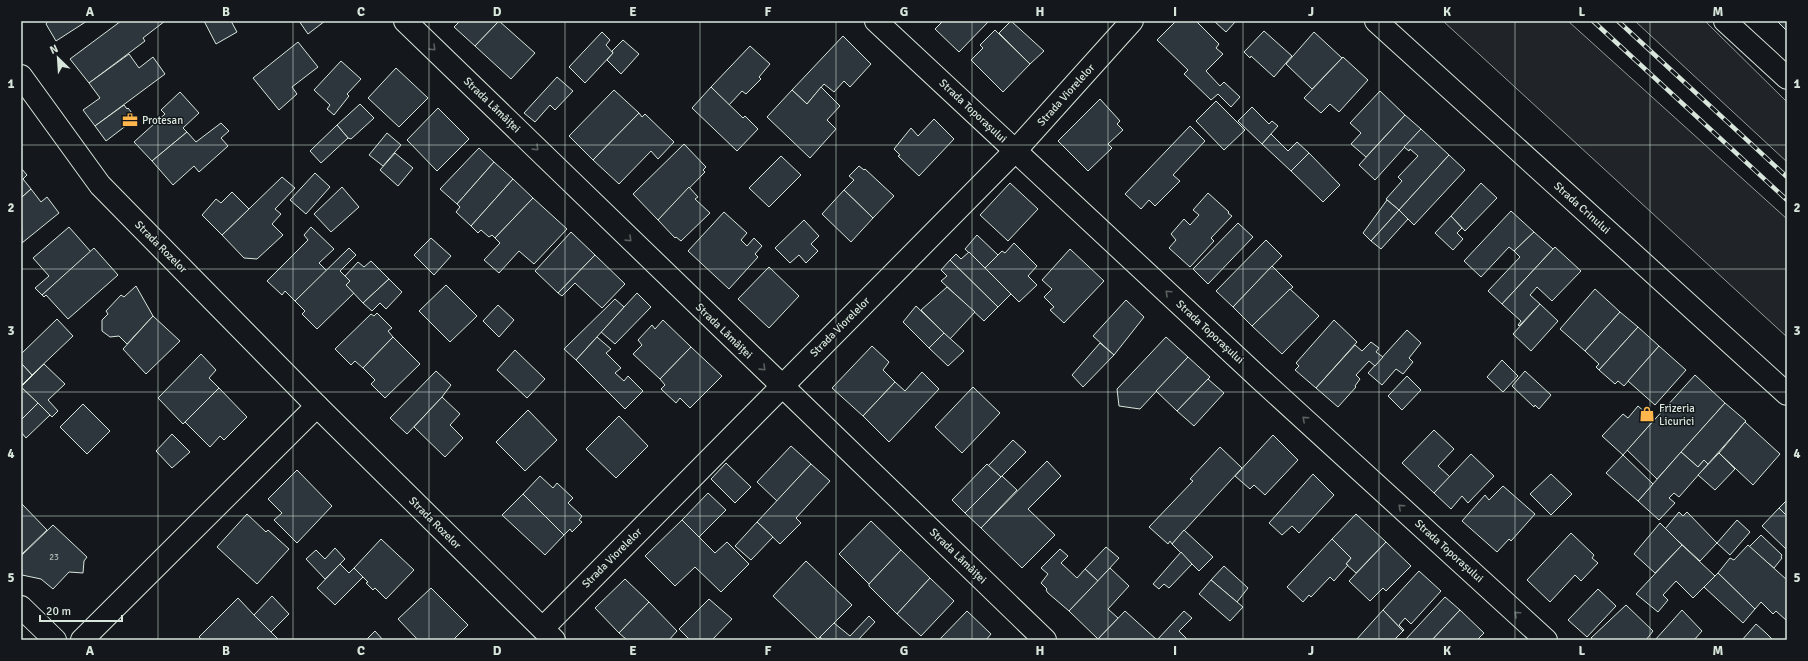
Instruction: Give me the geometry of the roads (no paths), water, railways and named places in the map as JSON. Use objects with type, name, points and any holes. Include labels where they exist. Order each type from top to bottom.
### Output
[{"type":"street","name":"Strada Lămâiței","points":[[404,21],[1045,640]]},
{"type":"street","name":"Strada Toporașului","points":[[876,21],[1258,377],[1546,640]]},
{"type":"street","name":"Strada Viorelelor","points":[[548,634],[782,386],[1016,150],[1132,21]]},
{"type":"street","name":"Strada Crinului","points":[[1376,21],[1787,394]]},
{"type":"street","points":[[1725,21],[1787,78]]},
{"type":"street","name":"Strada Rozelor","points":[[21,76],[100,185],[317,406],[548,634]]},
{"type":"street","points":[[82,640],[317,406]]},
{"type":"street","points":[[21,606],[55,640]]},
{"type":"railway","points":[[1593,21],[1787,200]]},
{"type":"railway","points":[[1618,21],[1787,177]]},
{"type":"place","name":"Protesan","points":[[130,120]]},
{"type":"place","name":"Frizeria Licurici","points":[[1647,414]]}]
